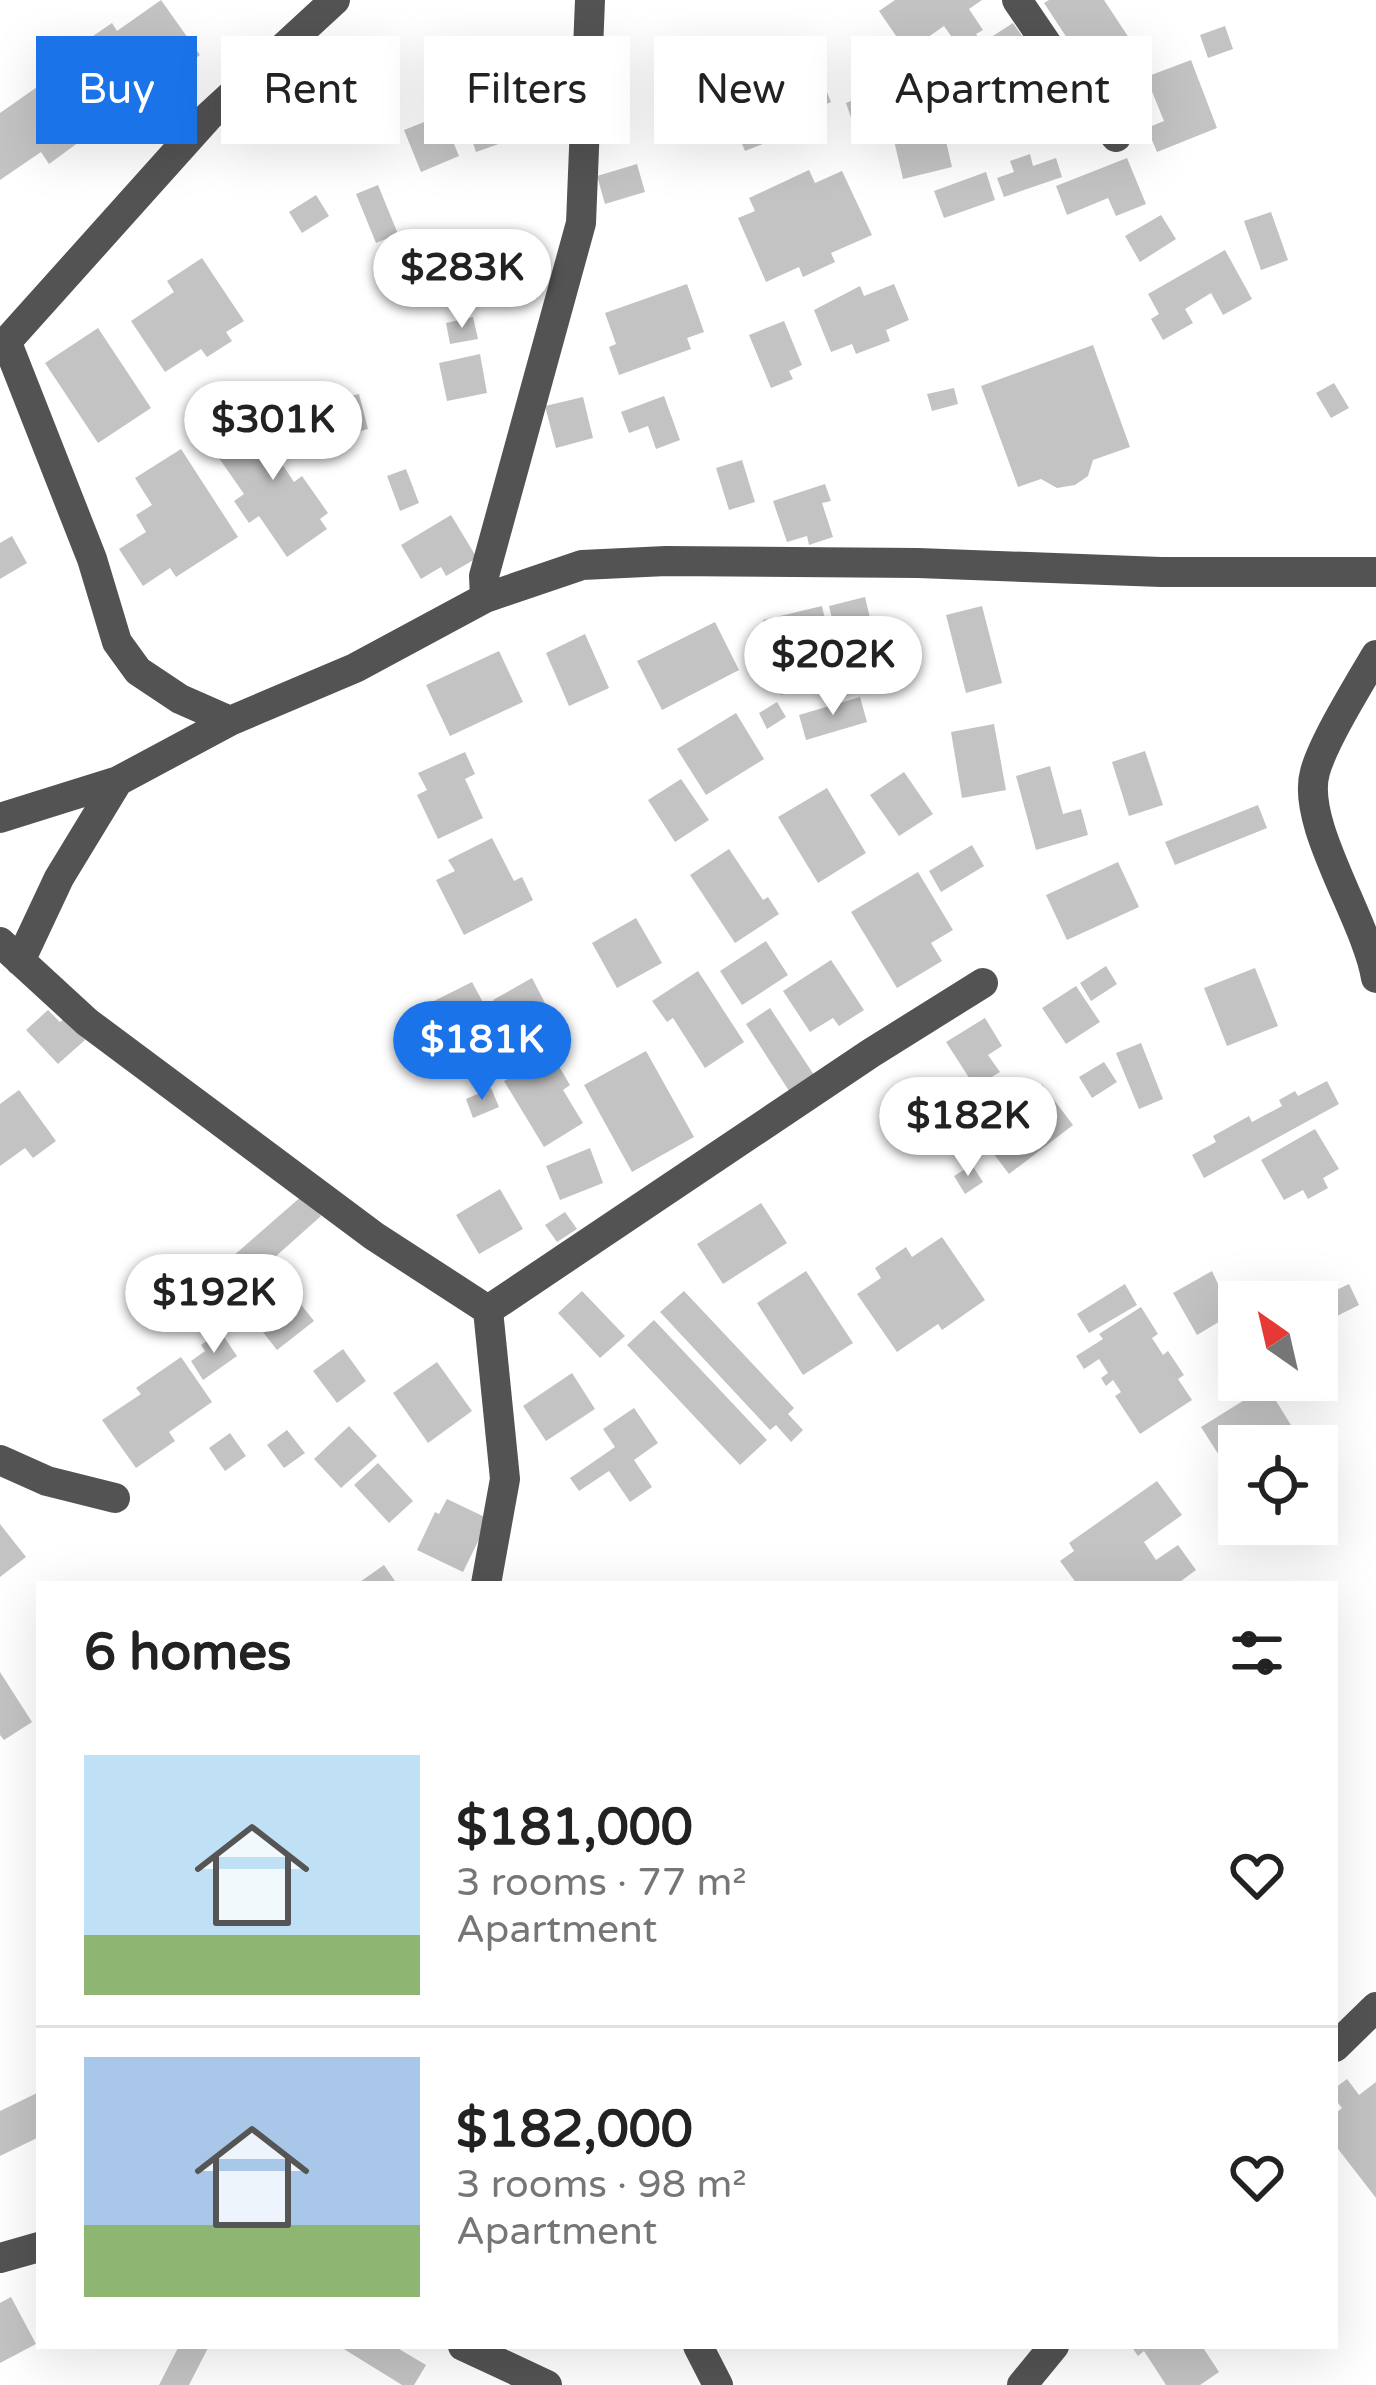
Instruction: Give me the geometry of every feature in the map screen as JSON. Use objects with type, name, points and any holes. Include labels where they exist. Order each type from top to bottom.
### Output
[{"type":"street","points":[[230,721],[180,699],[139,671],[117,642],[92,559],[3,346],[209,116],[335,0]]},
{"type":"street","points":[[485,598],[484,576],[581,223],[590,0]]},
{"type":"street","points":[[1017,0],[1041,36]]},
{"type":"street","points":[[0,818],[118,781],[230,721],[356,668],[485,598],[582,565],[666,561],[1374,581]]},
{"type":"street","points":[[1376,655],[1314,773],[1314,799],[1323,839],[1372,952],[1376,978]]},
{"type":"street","points":[[118,781],[10,951],[87,1022],[374,1236],[488,1310]]},
{"type":"street","points":[[488,1310],[983,983]]},
{"type":"street","points":[[487,1581],[506,1479],[488,1310]]},
{"type":"street","points":[[0,1460],[47,1481],[115,1498]]},
{"type":"street","points":[[1338,2044],[1376,2007]]},
{"type":"street","points":[[0,2258],[36,2248]]},
{"type":"street","points":[[469,2349],[547,2385]]},
{"type":"street","points":[[700,2349],[718,2385]]},
{"type":"street","points":[[1022,2385],[1052,2349]]},
{"type":"building","points":[[161,0],[187,36],[93,36],[112,23],[117,31]]},
{"type":"building","points":[[895,0],[982,0],[969,9],[983,30],[977,36],[951,36],[944,26],[930,36],[896,36],[879,11]]},
{"type":"building","points":[[1104,0],[1128,36],[1066,36],[1044,3]]},
{"type":"building","points":[[1013,23],[1022,36],[993,36]]},
{"type":"building","points":[[1225,26],[1233,49],[1208,58],[1200,35]]},
{"type":"building","points":[[1191,60],[1217,128],[1157,152],[1152,126],[1164,121],[1152,92],[1152,75]]},
{"type":"building","points":[[36,88],[36,144],[76,144],[49,164],[41,152],[0,180],[0,113]]},
{"type":"building","points":[[424,122],[424,144],[454,144],[459,156],[421,172],[404,130]]},
{"type":"building","points":[[473,144],[499,144],[476,152]]},
{"type":"building","points":[[895,144],[947,144],[952,167],[903,179]]},
{"type":"building","points":[[1030,154],[1033,166],[1056,158],[1062,177],[1004,197],[997,178],[1014,172],[1010,161]]},
{"type":"building","points":[[1127,158],[1146,204],[1116,216],[1108,198],[1067,215],[1056,186]]},
{"type":"building","points":[[637,164],[645,192],[605,204],[597,176]]},
{"type":"building","points":[[809,170],[815,183],[842,171],[872,235],[831,253],[835,262],[803,277],[799,267],[766,282],[738,218],[755,211],[749,198]]},
{"type":"building","points":[[986,172],[995,200],[944,218],[934,191]]},
{"type":"building","points":[[378,185],[398,234],[376,243],[356,194]]},
{"type":"building","points":[[316,195],[329,216],[302,233],[289,212]]},
{"type":"building","points":[[1271,212],[1288,260],[1261,270],[1244,221]]},
{"type":"building","points":[[1161,215],[1176,239],[1140,262],[1125,236]]},
{"type":"building","points":[[446,229],[454,252],[432,261],[423,237]]},
{"type":"building","points":[[1225,250],[1252,299],[1223,315],[1211,293],[1185,309],[1193,323],[1163,340],[1151,319],[1159,314],[1148,294]]},
{"type":"building","points":[[202,258],[244,321],[226,332],[232,341],[207,357],[201,349],[165,372],[131,321],[174,292],[167,281]]},
{"type":"building","points":[[687,284],[704,332],[687,338],[691,349],[619,375],[609,347],[616,344],[605,313]]},
{"type":"building","points":[[894,284],[909,320],[886,330],[890,341],[856,354],[852,344],[831,352],[814,310],[860,286],[864,296]]},
{"type":"building","points":[[473,317],[478,339],[450,344],[446,323]]},
{"type":"building","points":[[784,321],[802,365],[789,371],[793,379],[771,388],[749,335]]},
{"type":"building","points":[[98,328],[151,408],[98,443],[45,363]]},
{"type":"building","points":[[1093,345],[1130,447],[1093,460],[1088,476],[1075,485],[1057,488],[1041,479],[1018,487],[981,386]]},
{"type":"building","points":[[480,354],[487,393],[447,401],[439,363]]},
{"type":"building","points":[[1334,383],[1349,408],[1331,418],[1316,393]]},
{"type":"building","points":[[954,388],[958,404],[932,411],[927,394]]},
{"type":"building","points":[[359,394],[368,429],[346,435],[337,399]]},
{"type":"building","points":[[664,396],[680,440],[656,449],[648,426],[629,433],[621,412]]},
{"type":"building","points":[[583,397],[593,438],[556,448],[545,406]]},
{"type":"building","points":[[279,406],[301,438],[276,455],[294,482],[302,476],[328,513],[320,519],[327,529],[287,557],[259,516],[249,523],[234,501],[244,494],[214,451]]},
{"type":"building","points":[[181,449],[238,537],[176,577],[170,568],[143,586],[119,549],[146,532],[136,515],[152,505],[135,478]]},
{"type":"building","points":[[742,460],[755,502],[729,510],[716,468]]},
{"type":"building","points":[[406,469],[419,503],[400,511],[387,476]]},
{"type":"building","points":[[825,484],[831,501],[822,503],[833,537],[809,545],[807,536],[787,542],[773,501]]},
{"type":"building","points":[[451,515],[477,558],[446,576],[441,567],[421,579],[401,545]]},
{"type":"building","points":[[12,536],[27,563],[0,579],[0,543]]},
{"type":"building","points":[[865,597],[879,656],[843,665],[829,606]]},
{"type":"building","points":[[822,606],[839,681],[781,695],[763,620]]},
{"type":"building","points":[[982,606],[1002,683],[966,693],[946,615]]},
{"type":"building","points":[[715,622],[739,670],[662,710],[637,661]]},
{"type":"building","points":[[585,634],[609,688],[569,706],[546,653]]},
{"type":"building","points":[[499,651],[523,702],[450,736],[426,685]]},
{"type":"building","points":[[860,697],[867,722],[806,740],[799,715]]},
{"type":"building","points":[[777,702],[786,717],[767,729],[759,713]]},
{"type":"building","points":[[736,713],[764,759],[706,795],[677,749]]},
{"type":"building","points":[[994,724],[1006,790],[962,798],[951,732]]},
{"type":"building","points":[[1145,751],[1163,805],[1129,816],[1112,762]]},
{"type":"building","points":[[465,752],[475,774],[465,779],[483,818],[438,839],[417,795],[427,790],[418,773]]},
{"type":"building","points":[[1050,766],[1063,814],[1081,809],[1088,835],[1036,850],[1016,776]]},
{"type":"building","points":[[904,772],[933,814],[899,836],[870,795]]},
{"type":"building","points":[[681,779],[709,820],[675,842],[648,800]]},
{"type":"building","points":[[827,788],[866,853],[818,883],[778,817]]},
{"type":"building","points":[[1258,805],[1267,828],[1175,865],[1165,842]]},
{"type":"building","points":[[492,838],[514,881],[522,877],[533,900],[464,935],[436,880],[455,871],[448,860]]},
{"type":"building","points":[[972,845],[984,866],[941,892],[929,871]]},
{"type":"building","points":[[729,849],[763,900],[768,897],[779,914],[735,943],[690,875]]},
{"type":"building","points":[[1118,862],[1139,907],[1067,940],[1046,895]]},
{"type":"building","points":[[918,872],[953,930],[931,943],[942,961],[897,988],[851,912]]},
{"type":"building","points":[[636,918],[662,963],[617,988],[592,943]]},
{"type":"building","points":[[766,941],[788,975],[742,1005],[720,971]]},
{"type":"building","points":[[831,960],[864,1010],[839,1026],[833,1018],[810,1032],[783,991]]},
{"type":"building","points":[[1106,966],[1117,984],[1091,1001],[1080,983]]},
{"type":"building","points":[[1255,968],[1278,1026],[1227,1046],[1204,988]]},
{"type":"building","points":[[698,971],[744,1042],[705,1068],[673,1018],[667,1022],[652,1001]]},
{"type":"building","points":[[532,978],[556,1024],[517,1045],[493,1000]]},
{"type":"building","points":[[472,982],[506,1045],[461,1068],[428,1004]]},
{"type":"building","points":[[1076,986],[1100,1022],[1066,1044],[1042,1008]]},
{"type":"building","points":[[770,1008],[816,1078],[791,1094],[746,1024]]},
{"type":"building","points":[[48,1010],[60,1022],[65,1018],[85,1040],[58,1064],[26,1030]]},
{"type":"building","points":[[985,1018],[1002,1046],[988,1055],[1000,1072],[975,1087],[946,1042]]},
{"type":"building","points":[[1141,1043],[1163,1099],[1139,1109],[1116,1053]]},
{"type":"building","points":[[646,1051],[694,1137],[632,1172],[584,1085]]},
{"type":"building","points":[[551,1053],[570,1085],[563,1090],[583,1123],[544,1147],[504,1081]]},
{"type":"building","points":[[1104,1062],[1117,1082],[1092,1098],[1079,1077]]},
{"type":"building","points":[[1327,1081],[1339,1104],[1204,1178],[1192,1155],[1216,1142],[1213,1136],[1249,1116],[1252,1122],[1282,1106],[1279,1100],[1295,1091],[1298,1096]]},
{"type":"building","points":[[1042,1084],[1073,1125],[1009,1174],[977,1132]]},
{"type":"building","points":[[491,1088],[499,1107],[473,1118],[466,1099]]},
{"type":"building","points":[[19,1090],[56,1141],[33,1158],[25,1148],[0,1166],[0,1104]]},
{"type":"building","points":[[1315,1129],[1339,1169],[1323,1178],[1328,1188],[1308,1199],[1303,1190],[1284,1200],[1261,1160]]},
{"type":"building","points":[[590,1148],[603,1183],[560,1200],[546,1166]]},
{"type":"building","points":[[972,1165],[983,1182],[965,1194],[954,1176]]},
{"type":"building","points":[[500,1189],[523,1229],[479,1254],[456,1215]]},
{"type":"building","points":[[303,1195],[321,1216],[219,1307],[200,1285]]},
{"type":"building","points":[[761,1203],[787,1243],[723,1284],[697,1244]]},
{"type":"building","points":[[565,1212],[577,1229],[557,1242],[545,1225]]},
{"type":"building","points":[[942,1237],[985,1300],[942,1330],[938,1324],[897,1352],[857,1294],[881,1278],[875,1268],[906,1247],[912,1257]]},
{"type":"building","points":[[806,1271],[853,1343],[803,1375],[757,1303]]},
{"type":"building","points":[[1212,1271],[1218,1284],[1218,1322],[1197,1335],[1173,1293]]},
{"type":"building","points":[[1125,1284],[1137,1305],[1089,1333],[1077,1314]]},
{"type":"building","points":[[1349,1284],[1359,1305],[1338,1316],[1338,1289]]},
{"type":"building","points":[[288,1288],[314,1321],[277,1350],[251,1317]]},
{"type":"building","points":[[582,1291],[625,1336],[600,1358],[558,1313]]},
{"type":"building","points":[[684,1291],[794,1408],[788,1414],[803,1430],[791,1442],[776,1425],[770,1430],[660,1312]]},
{"type":"building","points":[[1141,1307],[1158,1334],[1152,1338],[1184,1375],[1178,1379],[1192,1400],[1140,1434],[1115,1396],[1121,1392],[1113,1380],[1106,1386],[1101,1378],[1108,1373],[1099,1359],[1084,1369],[1076,1356],[1103,1339],[1099,1334]]},
{"type":"building","points":[[654,1320],[767,1440],[740,1465],[627,1345]]},
{"type":"building","points":[[220,1331],[237,1356],[203,1380],[191,1361],[205,1351],[201,1345]]},
{"type":"building","points":[[343,1349],[366,1381],[337,1403],[313,1371]]},
{"type":"building","points":[[181,1357],[212,1402],[169,1432],[175,1441],[136,1468],[102,1420],[141,1394],[136,1388]]},
{"type":"building","points":[[437,1362],[472,1411],[428,1443],[393,1393]]},
{"type":"building","points":[[572,1373],[595,1409],[546,1441],[523,1406]]},
{"type":"building","points":[[1243,1401],[1276,1401],[1291,1425],[1218,1425],[1218,1454],[1201,1427]]},
{"type":"building","points":[[634,1408],[658,1443],[634,1460],[652,1487],[630,1502],[609,1471],[579,1491],[570,1478],[615,1447],[603,1429]]},
{"type":"building","points":[[349,1426],[377,1456],[341,1488],[314,1459]]},
{"type":"building","points":[[287,1430],[305,1453],[284,1468],[267,1445]]},
{"type":"building","points":[[230,1433],[246,1456],[225,1471],[209,1448]]},
{"type":"building","points":[[378,1463],[413,1501],[389,1523],[354,1485]]},
{"type":"building","points":[[1157,1481],[1182,1515],[1144,1542],[1156,1560],[1178,1545],[1196,1570],[1181,1581],[1075,1581],[1060,1561],[1074,1551],[1069,1543]]},
{"type":"building","points":[[447,1499],[489,1519],[463,1572],[417,1550],[435,1512],[439,1514]]},
{"type":"building","points":[[0,1524],[26,1557],[0,1577]]},
{"type":"building","points":[[384,1565],[395,1581],[361,1581]]},
{"type":"building","points":[[0,1672],[32,1722],[4,1740],[0,1735]]},
{"type":"building","points":[[1347,2079],[1359,2095],[1376,2082],[1376,2198],[1338,2149],[1338,2111],[1342,2108],[1338,2086]]},
{"type":"building","points":[[36,2093],[36,2138],[0,2156],[0,2111]]},
{"type":"building","points":[[11,2297],[36,2344],[0,2363],[0,2303]]},
{"type":"building","points":[[177,2349],[207,2349],[189,2385],[159,2385]]},
{"type":"building","points":[[344,2349],[399,2349],[426,2365],[414,2385],[402,2385]]},
{"type":"building","points":[[1133,2349],[1204,2349],[1219,2372],[1200,2385],[1166,2385],[1144,2351],[1138,2356]]}]
